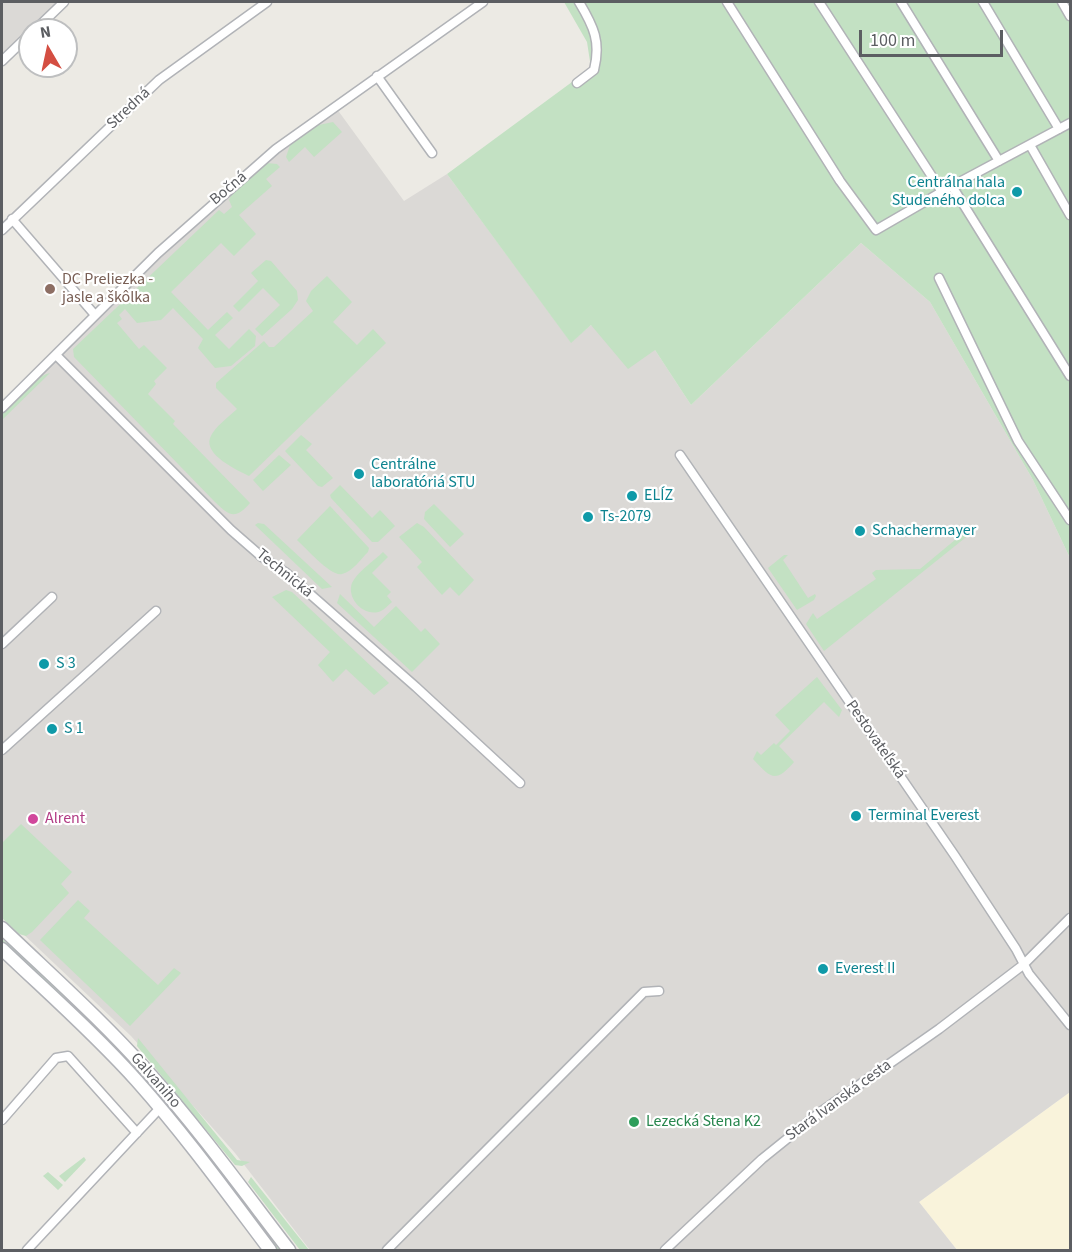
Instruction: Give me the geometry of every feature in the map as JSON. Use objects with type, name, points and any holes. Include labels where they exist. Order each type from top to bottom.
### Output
[{"type":"main road","name":"Galvaniho","points":[[2,928],[147,1070],[201,1135],[289,1251]]},
{"type":"main road","name":"Galvaniho","points":[[2,949],[96,1038],[160,1108],[270,1251]]},
{"type":"street","points":[[47,18],[64,2]]},
{"type":"street","name":"Stredná","points":[[2,230],[159,80],[267,2]]},
{"type":"street","name":"Bočná","points":[[2,408],[158,253],[214,201],[276,149],[483,2]]},
{"type":"street","points":[[577,83],[594,70],[598,54],[596,35],[579,2]]},
{"type":"street","points":[[728,2],[840,181],[876,230],[952,186],[1071,123]]},
{"type":"street","points":[[819,2],[942,192]]},
{"type":"street","points":[[901,2],[999,161]]},
{"type":"street","points":[[983,2],[1059,129]]},
{"type":"street","points":[[1062,2],[1071,16]]},
{"type":"street","points":[[2,61],[18,46]]},
{"type":"street","points":[[377,76],[432,153]]},
{"type":"street","points":[[1030,145],[1071,215]]},
{"type":"street","points":[[952,186],[1071,376]]},
{"type":"street","points":[[12,219],[95,315]]},
{"type":"street","points":[[939,278],[1018,441],[1071,520]]},
{"type":"street","name":"Technická","points":[[56,355],[231,530],[262,557],[285,572],[416,687],[520,783]]},
{"type":"street","name":"Pestovateľská","points":[[680,455],[955,856],[1016,949],[1023,965],[1071,1025]]},
{"type":"street","points":[[2,644],[52,597]]},
{"type":"street","points":[[2,750],[156,611]]},
{"type":"street","name":"Stará Ivanská cesta","points":[[665,1251],[762,1159],[797,1130],[939,1029],[1023,965],[1071,918]]},
{"type":"street","points":[[387,1251],[644,992],[659,991]]},
{"type":"street","points":[[2,1120],[56,1058],[68,1056],[137,1133]]},
{"type":"street","name":"Galvaniho","points":[[27,1251],[160,1108]]},
{"type":"shaded area","points":[[2,2],[67,2],[51,18],[18,18],[18,51],[2,67]]},
{"type":"shaded area","points":[[334,105],[404,201],[447,174],[571,342],[591,325],[655,350],[691,405],[861,243],[930,302],[1033,480],[1070,558],[1070,1092],[919,1202],[957,1250],[310,1250],[235,1153],[131,1036],[2,914],[2,403],[252,166]]},
{"type":"shaded area","points":[[1070,1092],[1070,1250],[957,1250],[919,1202]]},
{"type":"green space","points":[[564,2],[1070,2],[1070,558],[1033,480],[930,302],[861,243],[691,405],[655,350],[628,369],[591,325],[571,343],[447,174],[591,68],[587,42]]},
{"type":"green space","points":[[333,122],[342,132],[314,157],[305,147],[289,162],[286,157],[291,142],[314,126]]},
{"type":"green space","points":[[267,163],[277,164],[280,167],[266,179],[272,186],[239,215],[256,234],[234,256],[221,243],[171,292],[208,330],[227,312],[233,318],[215,335],[229,349],[249,329],[256,336],[255,346],[231,366],[215,368],[198,348],[203,339],[173,308],[161,320],[137,323],[125,309],[119,315],[122,319],[117,323],[139,349],[144,345],[167,368],[154,381],[156,384],[148,394],[175,421],[173,424],[250,503],[245,509],[232,514],[223,510],[74,357],[73,349],[219,210],[224,214],[232,207],[229,200],[232,193]]},
{"type":"green space","points":[[266,260],[271,261],[297,291],[298,300],[292,309],[262,336],[255,329],[280,305],[263,288],[239,312],[233,306],[258,281],[251,273]]},
{"type":"green space","points":[[327,276],[352,302],[333,322],[357,345],[373,329],[386,343],[249,476],[223,461],[209,444],[215,430],[237,409],[216,388],[216,383],[264,341],[269,347],[274,347],[313,311],[306,301],[311,291]]},
{"type":"green space","points":[[50,373],[2,420],[2,413],[24,390],[36,379]]},
{"type":"green space","points":[[301,435],[312,444],[306,450],[333,478],[322,487],[318,486],[285,451]]},
{"type":"green space","points":[[279,455],[291,465],[263,491],[253,480]]},
{"type":"green space","points":[[340,485],[372,518],[380,510],[395,526],[378,542],[372,542],[331,498],[330,495]]},
{"type":"green space","points":[[434,504],[464,534],[450,547],[424,519],[425,512]]},
{"type":"green space","points":[[330,506],[369,548],[356,565],[342,574],[337,574],[325,567],[297,540]]},
{"type":"green space","points":[[417,523],[424,527],[474,580],[459,596],[450,587],[442,595],[417,567],[422,562],[399,537]]},
{"type":"green space","points":[[264,524],[332,587],[322,589],[255,525]]},
{"type":"green space","points":[[967,530],[970,534],[824,651],[806,624],[813,613],[817,619],[876,579],[872,573],[876,570],[920,569]]},
{"type":"green space","points":[[383,552],[388,557],[372,573],[391,592],[387,596],[392,602],[381,611],[369,612],[354,601],[352,583]]},
{"type":"green space","points":[[784,555],[788,555],[783,560],[808,598],[815,594],[816,596],[814,600],[797,610],[768,568]]},
{"type":"green space","points":[[286,590],[292,592],[389,683],[374,695],[346,669],[333,682],[318,665],[330,652],[272,597]]},
{"type":"green space","points":[[340,594],[374,627],[396,606],[421,632],[425,628],[440,644],[412,672],[337,603]]},
{"type":"green space","points":[[817,677],[842,710],[839,717],[824,702],[779,746],[794,762],[782,773],[773,776],[764,771],[753,759],[757,751],[761,755],[774,743],[776,745],[790,731],[775,715]]},
{"type":"green space","points":[[21,824],[72,872],[61,884],[69,893],[26,936],[19,934],[2,918],[2,843]]},
{"type":"green space","points":[[78,900],[90,911],[84,918],[158,985],[174,968],[181,973],[130,1026],[40,940]]},
{"type":"green space","points":[[2,939],[48,978],[135,1063],[202,1144],[283,1250],[277,1250],[230,1188],[35,972],[2,943]]},
{"type":"green space","points":[[138,1038],[237,1160],[250,1162],[242,1166],[235,1165],[137,1046]]},
{"type":"green space","points":[[84,1157],[86,1160],[65,1182],[59,1176]]},
{"type":"green space","points":[[48,1172],[63,1185],[58,1190],[43,1176]]},
{"type":"green space","points":[[251,1177],[309,1250],[300,1250],[248,1182]]},
{"type":"place","name":"Centrálna hala Studeného dolca","points":[[1017,192]]},
{"type":"place","name":"DC Preliezka - jasle a škôlka","points":[[50,289]]},
{"type":"place","name":"Centrálne laboratóriá STU","points":[[359,474]]},
{"type":"place","name":"ELÍZ","points":[[632,496]]},
{"type":"place","name":"Ts-2079","points":[[588,517]]},
{"type":"place","name":"Schachermayer","points":[[860,531]]},
{"type":"place","name":"S 3","points":[[44,664]]},
{"type":"place","name":"S 1","points":[[52,729]]},
{"type":"place","name":"Terminal Everest","points":[[856,816]]},
{"type":"place","name":"Alrent","points":[[33,819]]},
{"type":"place","name":"Everest II","points":[[823,969]]},
{"type":"place","name":"Lezecká Stena K2","points":[[634,1122]]}]
